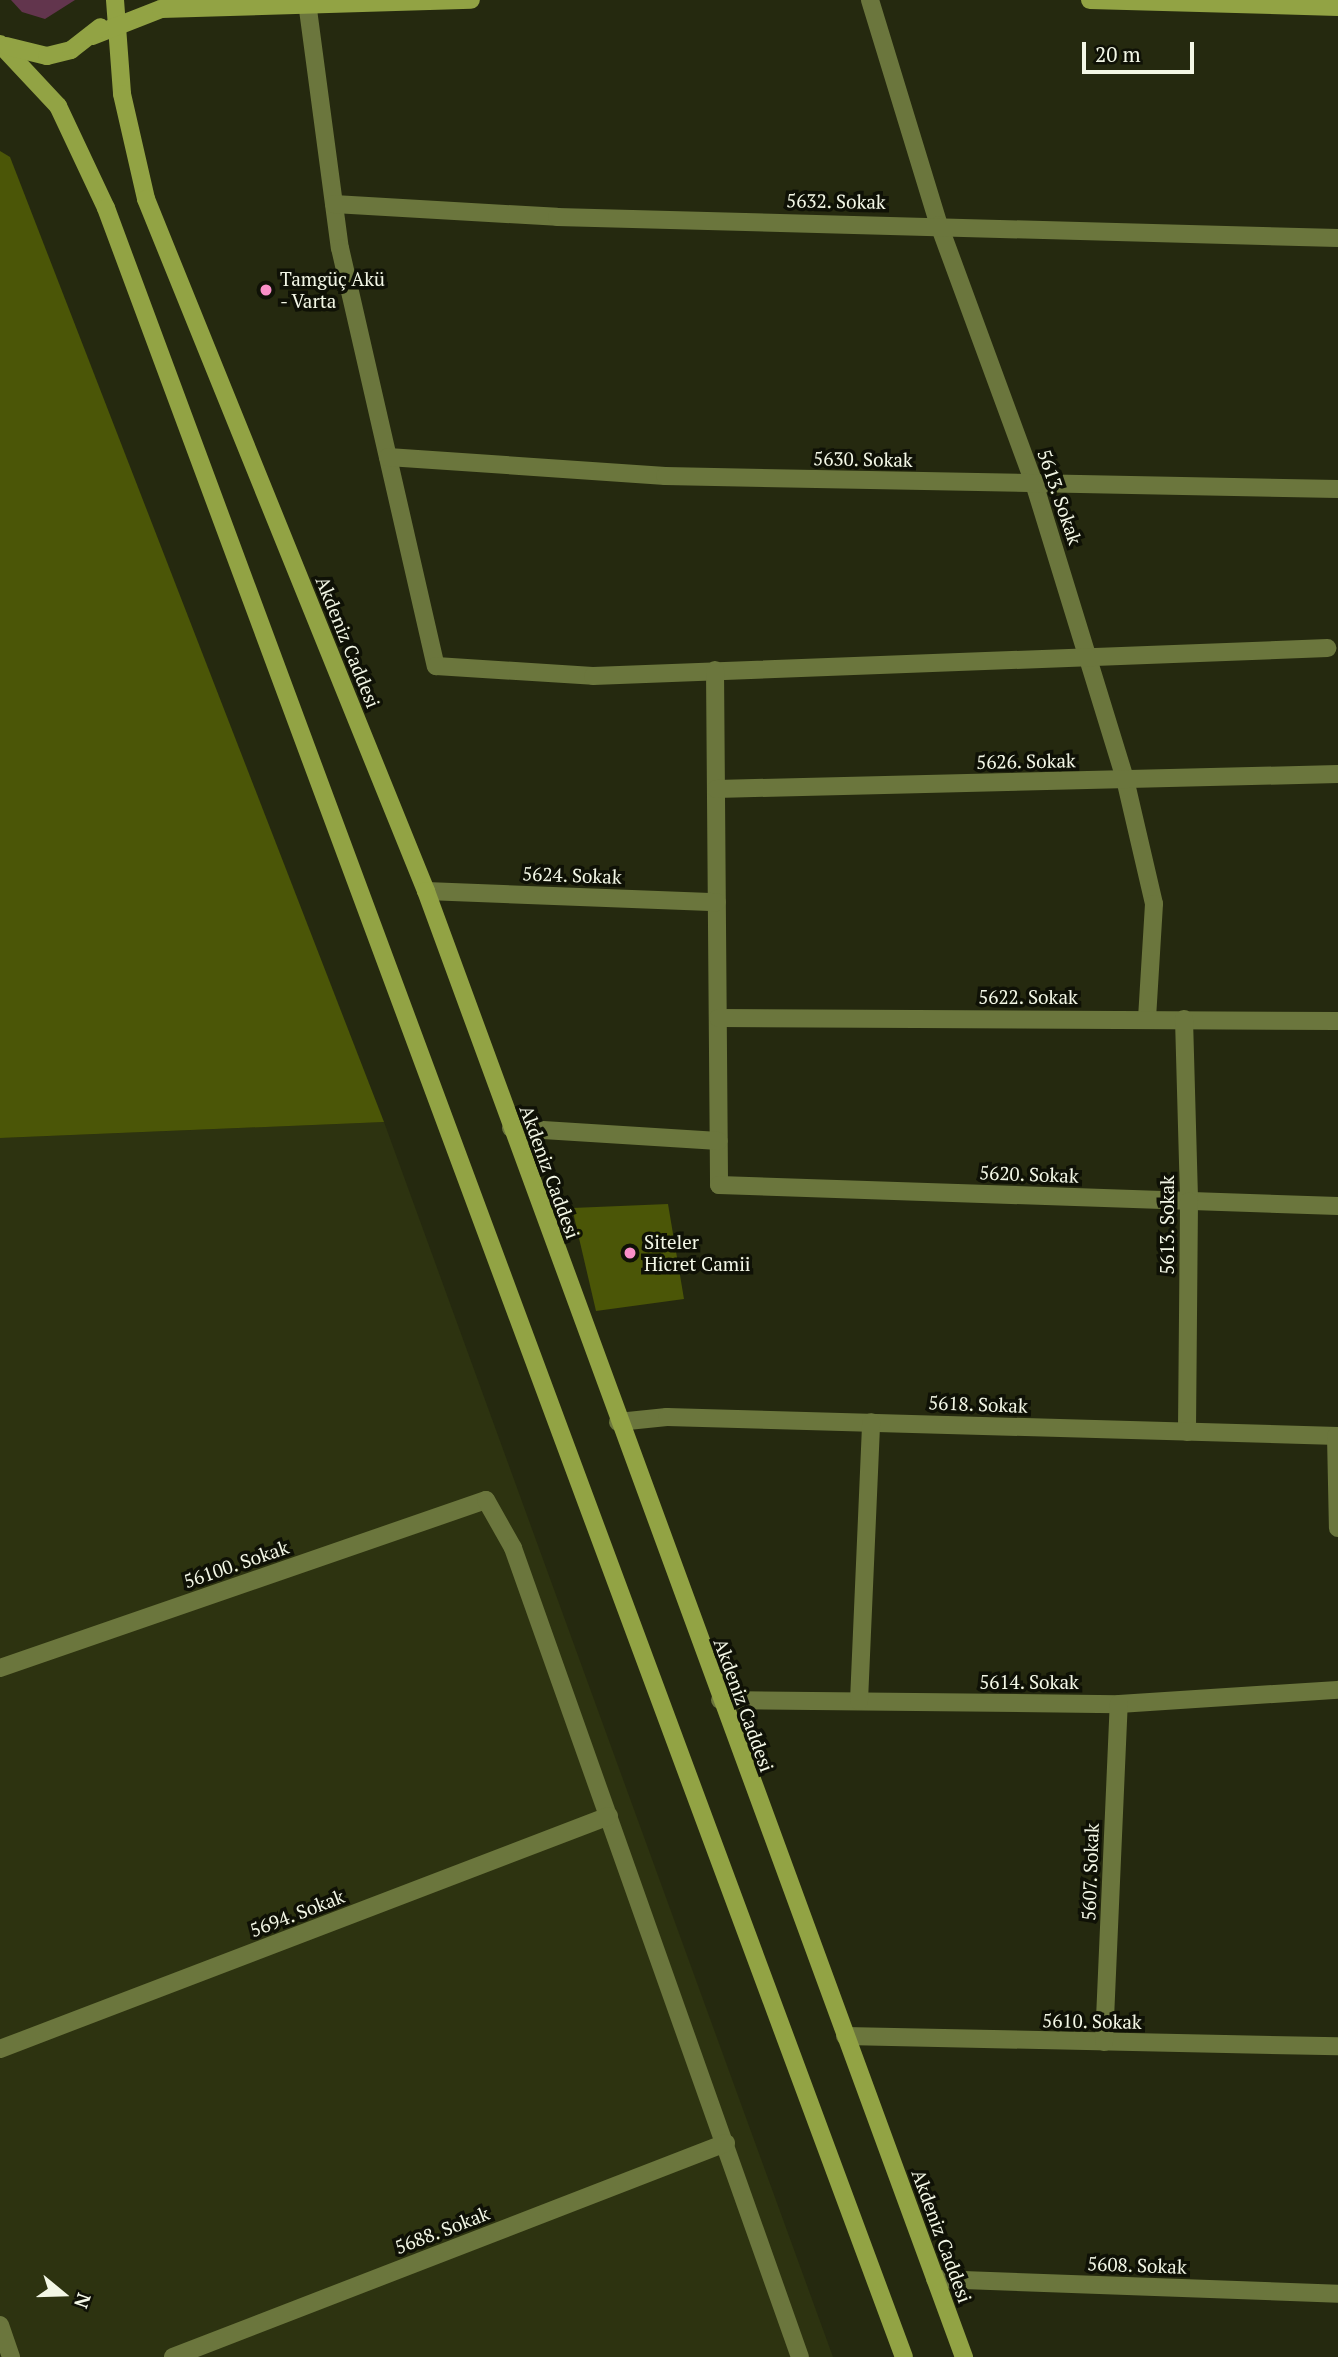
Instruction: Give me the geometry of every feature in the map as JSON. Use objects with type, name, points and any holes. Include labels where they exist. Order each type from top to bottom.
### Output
[{"type":"main road","name":"Akdeniz Caddesi","points":[[115,0],[122,94],[146,199],[426,891],[720,1700],[964,2357]]},
{"type":"main road","points":[[92,36],[115,0]]},
{"type":"main road","points":[[0,44],[47,56],[161,9],[307,2],[471,0]]},
{"type":"main road","points":[[1090,0],[1338,6]]},
{"type":"main road","points":[[0,44],[58,106],[106,208],[904,2357]]},
{"type":"street","name":"5613. Sokak","points":[[870,0],[939,225],[1034,482],[1090,657],[1125,779],[1154,904],[1147,1019]]},
{"type":"street","points":[[307,2],[334,204],[436,666],[593,676],[1327,649]]},
{"type":"street","name":"5632. Sokak","points":[[334,204],[556,217],[939,225],[1338,238]]},
{"type":"street","name":"5630. Sokak","points":[[388,457],[665,476],[1338,489]]},
{"type":"street","points":[[511,1128],[719,1141],[715,670]]},
{"type":"street","name":"5626. Sokak","points":[[716,789],[1338,774]]},
{"type":"street","name":"5624. Sokak","points":[[426,891],[717,902]]},
{"type":"street","name":"5622. Sokak","points":[[718,1018],[1338,1021]]},
{"type":"street","name":"5613. Sokak","points":[[1184,1019],[1189,1201],[1187,1432]]},
{"type":"street","name":"5620. Sokak","points":[[719,1141],[719,1185],[1338,1206]]},
{"type":"street","name":"5618. Sokak","points":[[618,1422],[667,1417],[1337,1436]]},
{"type":"street","points":[[859,1701],[871,1422]]},
{"type":"street","points":[[1337,1436],[1338,1528]]},
{"type":"street","name":"56100. Sokak","points":[[0,1668],[486,1500],[513,1548],[609,1816]]},
{"type":"street","name":"5614. Sokak","points":[[720,1700],[1119,1704],[1338,1690]]},
{"type":"street","name":"5607. Sokak","points":[[1104,2042],[1119,1704]]},
{"type":"street","points":[[609,1816],[800,2357]]},
{"type":"street","name":"5694. Sokak","points":[[0,2049],[609,1816]]},
{"type":"street","name":"5610. Sokak","points":[[845,2036],[1338,2046]]},
{"type":"street","name":"5688. Sokak","points":[[173,2357],[726,2143]]},
{"type":"street","name":"5608. Sokak","points":[[935,2279],[1338,2294]]},
{"type":"street","points":[[0,2325],[11,2357]]},
{"type":"shaded area","points":[[11,0],[75,0],[45,19],[22,12]]},
{"type":"shaded area","points":[[384,1122],[833,2357],[0,2357],[0,1138]]},
{"type":"building","points":[[0,151],[10,157],[384,1122],[0,1138]]},
{"type":"building","name":"Siteler Hicret Camii","points":[[668,1204],[684,1299],[596,1311],[572,1208]]},
{"type":"place","name":"Tamgüç Akü - Varta","points":[[266,290]]},
{"type":"place","name":"Siteler Hicret Camii","points":[[630,1253]]}]
